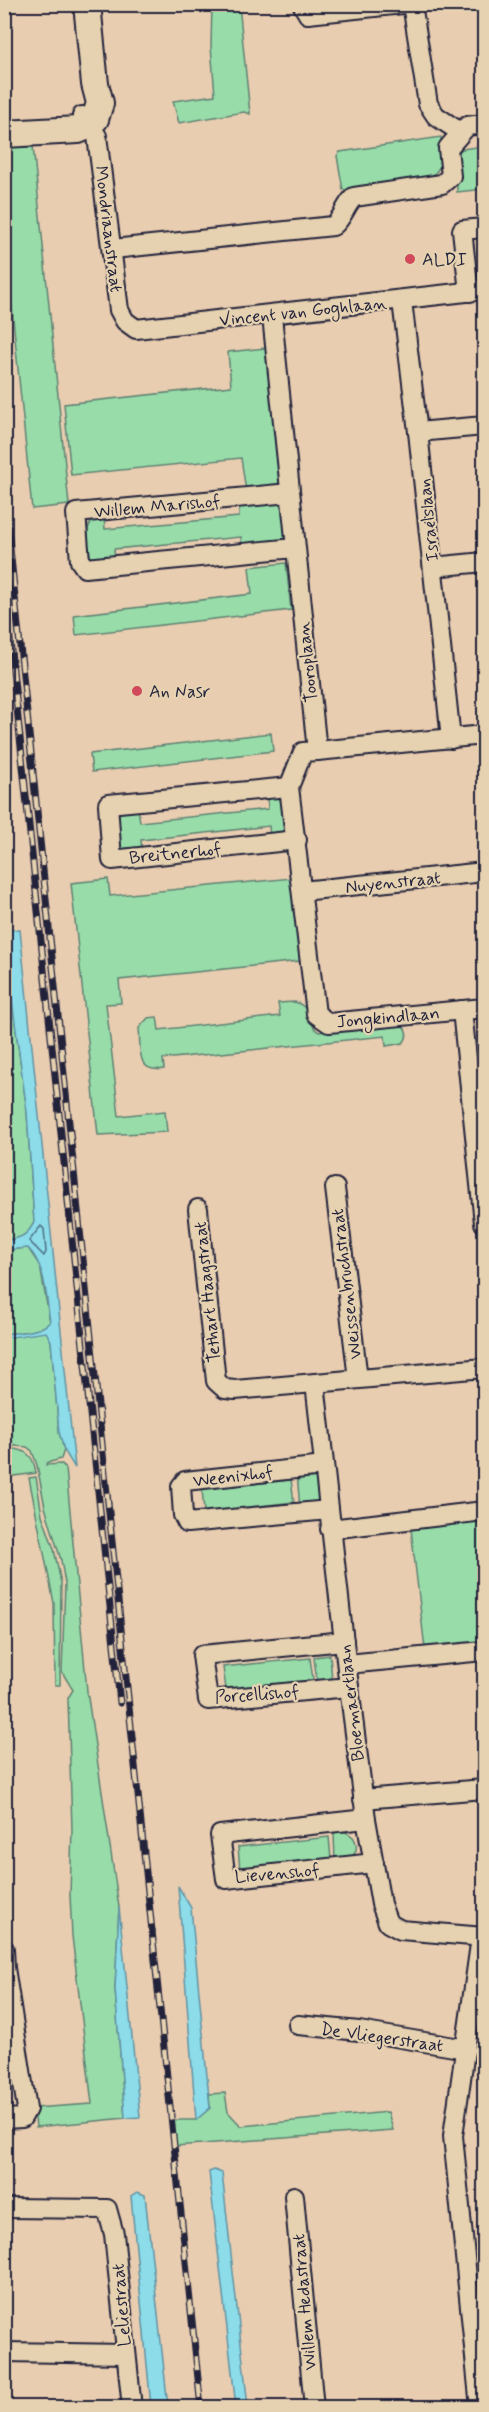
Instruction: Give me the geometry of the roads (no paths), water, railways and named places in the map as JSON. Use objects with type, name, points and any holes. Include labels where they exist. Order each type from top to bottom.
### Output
[{"type":"street","points":[[4,134],[94,119],[100,103],[95,84],[87,4]]},
{"type":"street","points":[[305,9],[403,4]]},
{"type":"street","points":[[412,4],[428,104],[436,116],[460,132]]},
{"type":"street","points":[[4,124],[81,122]]},
{"type":"street","name":"Mondriaanstraat","points":[[81,122],[97,136],[119,310],[125,321],[136,329]]},
{"type":"street","points":[[113,249],[333,226],[354,197],[442,184],[452,176],[448,148],[467,126],[484,124]]},
{"type":"street","name":"Vincent van Goghlaan","points":[[136,329],[272,316],[477,291],[462,230],[484,228]]},
{"type":"street","name":"Israëlslaan","points":[[402,301],[434,567],[451,739]]},
{"type":"street","name":"Tooroplaan","points":[[272,316],[294,548],[317,751]]},
{"type":"street","points":[[418,432],[484,426]]},
{"type":"street","name":"Willem Marishof","points":[[289,493],[76,513],[80,561],[85,568],[294,548]]},
{"type":"street","points":[[434,567],[484,562]]},
{"type":"street","points":[[302,891],[290,787],[303,752],[484,735]]},
{"type":"street","name":"Breitnerhof","points":[[290,787],[108,804],[112,860],[297,840]]},
{"type":"street","name":"Nuyenstraat","points":[[302,891],[484,872]]},
{"type":"street","name":"Jongkindlaan","points":[[302,891],[316,1014],[322,1020],[329,1023],[484,1008]]},
{"type":"street","points":[[462,1010],[484,1223]]},
{"type":"street","name":"Weissenbruchstraat","points":[[335,1188],[358,1379]]},
{"type":"street","name":"Tethart Haagstraat","points":[[198,1209],[216,1381],[225,1389],[235,1390],[315,1383]]},
{"type":"street","points":[[315,1383],[484,1368]]},
{"type":"street","name":"Bloemaertlaan","points":[[315,1383],[330,1529],[363,1799],[381,1904],[388,1923],[401,1930],[483,1937]]},
{"type":"street","name":"Weenixhof","points":[[324,1466],[185,1481],[181,1486],[183,1515],[188,1523],[329,1510]]},
{"type":"street","points":[[330,1529],[484,1511]]},
{"type":"street","name":"Porcellishof","points":[[344,1641],[202,1655],[208,1700],[349,1687]]},
{"type":"street","points":[[346,1664],[484,1651]]},
{"type":"street","points":[[363,1799],[484,1789]]},
{"type":"street","name":"Lievenshof","points":[[366,1819],[220,1835],[226,1879],[374,1863]]},
{"type":"street","points":[[480,2408],[453,2136],[483,1937]]},
{"type":"street","points":[[4,1949],[27,2109],[22,2118],[4,2119]]},
{"type":"street","name":"De Vliegerstraat","points":[[298,2025],[359,2031],[466,2049]]},
{"type":"street","name":"Willem Hedastraat","points":[[294,2196],[314,2408]]},
{"type":"street","name":"Leliestraat","points":[[4,2208],[107,2209],[114,2234],[132,2408]]},
{"type":"street","points":[[4,2352],[126,2354]]},
{"type":"water","points":[[8,929],[20,930],[75,1468],[64,1450],[59,1432],[51,1341],[46,1332],[5,1338],[5,1334],[35,1330],[50,1322],[42,1273],[34,1255],[28,1248],[5,1250],[5,1240],[23,1236],[34,1222],[27,1112],[10,985]]},
{"type":"water","points":[[178,1886],[191,1908],[210,2108],[196,2120]]},
{"type":"water","points":[[119,1907],[140,2117],[125,2118],[115,1989]]},
{"type":"water","points":[[214,2170],[222,2173],[248,2407],[236,2407],[209,2172]]},
{"type":"water","points":[[137,2192],[145,2195],[168,2407],[151,2407],[131,2196]]},
{"type":"railway","points":[[4,490],[201,2408]]},
{"type":"railway","points":[[4,583],[120,1703]]},
{"type":"place","name":"ALDI","points":[[410,259]]},
{"type":"place","name":"An Nasr","points":[[137,691]]}]
